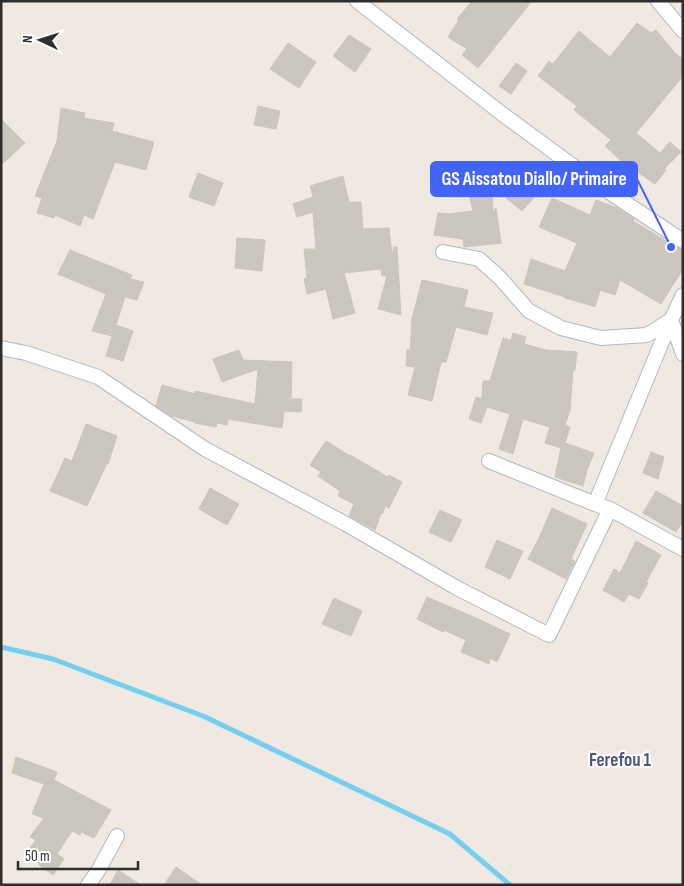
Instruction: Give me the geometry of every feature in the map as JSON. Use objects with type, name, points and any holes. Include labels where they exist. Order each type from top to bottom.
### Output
[{"type":"street","points":[[357,1],[501,113],[600,186],[683,241]]},
{"type":"street","points":[[658,1],[683,31]]},
{"type":"street","points":[[443,252],[480,259],[500,278],[529,311],[561,328],[601,338],[647,335],[671,320]]},
{"type":"street","points":[[595,504],[671,320],[683,296]]},
{"type":"street","points":[[671,320],[683,354]]},
{"type":"street","points":[[1,348],[26,353],[98,377],[205,449],[346,524],[457,588],[549,635],[610,509]]},
{"type":"street","points":[[489,461],[610,509],[683,549]]},
{"type":"street","points":[[88,885],[117,836]]},
{"type":"building","points":[[472,1],[532,1],[478,68],[462,55],[467,49],[448,37],[459,20],[457,19]]},
{"type":"building","points":[[637,23],[651,33],[656,30],[675,53],[683,59],[683,76],[636,133],[660,153],[670,142],[681,152],[664,169],[666,170],[655,184],[629,168],[605,146],[611,140],[574,110],[577,106],[538,76],[549,61],[553,64],[579,31],[610,57]]},
{"type":"building","points":[[349,35],[371,49],[355,72],[333,56]]},
{"type":"building","points":[[288,43],[316,62],[299,88],[270,69]]},
{"type":"building","points":[[516,63],[527,71],[511,94],[499,86]]},
{"type":"building","points":[[258,106],[280,111],[276,129],[254,125]]},
{"type":"building","points":[[61,108],[85,113],[84,118],[114,123],[112,131],[154,142],[146,170],[115,162],[93,219],[84,215],[80,226],[55,215],[54,218],[37,213],[42,198],[35,196],[57,141]]},
{"type":"building","points":[[1,119],[25,143],[1,165]]},
{"type":"building","points":[[198,173],[223,183],[214,206],[189,197]]},
{"type":"building","points":[[343,176],[349,202],[361,202],[363,229],[389,228],[392,255],[394,247],[397,247],[401,315],[378,309],[387,276],[382,276],[381,269],[344,273],[355,313],[333,319],[326,289],[307,294],[304,279],[307,278],[304,249],[316,249],[313,212],[297,217],[293,204],[313,197],[310,186]]},
{"type":"building","points":[[521,180],[537,194],[522,211],[506,198]]},
{"type":"building","points":[[492,194],[493,212],[496,208],[501,243],[464,247],[463,239],[434,235],[438,213],[449,214],[473,211],[469,195]]},
{"type":"building","points":[[552,198],[590,215],[596,200],[617,208],[634,219],[633,221],[683,250],[683,269],[661,304],[620,280],[615,295],[600,290],[595,307],[524,284],[531,259],[565,271],[577,243],[539,227]]},
{"type":"building","points":[[237,238],[265,240],[262,271],[235,268]]},
{"type":"building","points":[[70,250],[132,275],[130,279],[144,282],[137,300],[125,297],[116,325],[133,331],[123,361],[106,356],[115,327],[112,336],[92,331],[106,294],[58,274]]},
{"type":"building","points":[[422,280],[468,290],[464,307],[493,313],[487,335],[456,327],[446,362],[441,362],[432,401],[408,395],[415,367],[406,366],[407,350],[410,350],[411,323]]},
{"type":"building","points":[[513,333],[526,337],[524,344],[546,350],[577,352],[575,370],[573,370],[570,410],[565,425],[570,427],[565,443],[594,453],[583,486],[555,477],[561,448],[545,443],[550,427],[523,419],[513,454],[499,449],[510,414],[487,407],[481,423],[469,419],[476,397],[482,399],[483,381],[490,381],[503,338],[511,340]]},
{"type":"building","points":[[239,350],[243,360],[292,362],[291,399],[302,399],[301,412],[284,411],[282,428],[228,419],[227,425],[217,423],[216,427],[172,416],[156,406],[162,385],[195,394],[195,391],[255,404],[258,369],[222,382],[213,359]]},
{"type":"building","points":[[86,424],[117,436],[108,464],[87,506],[50,491],[65,458],[72,461]]},
{"type":"building","points":[[326,441],[388,477],[389,475],[402,482],[389,508],[385,506],[383,513],[381,513],[375,530],[349,516],[354,504],[338,496],[340,491],[318,476],[321,472],[310,465]]},
{"type":"building","points":[[651,452],[664,457],[658,479],[643,473]]},
{"type":"building","points":[[210,488],[239,504],[227,525],[199,509]]},
{"type":"building","points":[[656,491],[683,506],[683,521],[676,532],[643,513]]},
{"type":"building","points":[[552,508],[587,524],[571,559],[575,561],[566,579],[528,559]]},
{"type":"building","points":[[440,510],[462,520],[451,542],[429,532]]},
{"type":"building","points":[[497,540],[523,551],[510,579],[485,567]]},
{"type":"building","points":[[636,541],[661,555],[639,599],[629,594],[624,602],[603,590],[614,569],[620,573]]},
{"type":"building","points":[[427,597],[510,634],[497,662],[490,658],[489,664],[461,652],[466,640],[444,630],[443,632],[417,619]]},
{"type":"building","points":[[334,598],[362,611],[351,636],[322,624]]},
{"type":"building","points":[[16,757],[57,772],[54,780],[111,810],[94,838],[81,832],[80,835],[72,831],[57,854],[64,859],[53,875],[38,864],[42,859],[29,849],[36,840],[30,837],[44,818],[32,814],[44,784],[12,773]]},
{"type":"building","points":[[176,867],[202,885],[164,885]]},
{"type":"building","points":[[118,870],[141,885],[110,885]]},
{"type":"waterway","points":[[1,647],[53,659],[203,716],[450,834],[510,885]]},
{"type":"place","name":"GS Aissatou Diallo/ Primaire","points":[[671,247]]},
{"type":"district","name":"Ferefou 1","points":[[620,759]]}]
